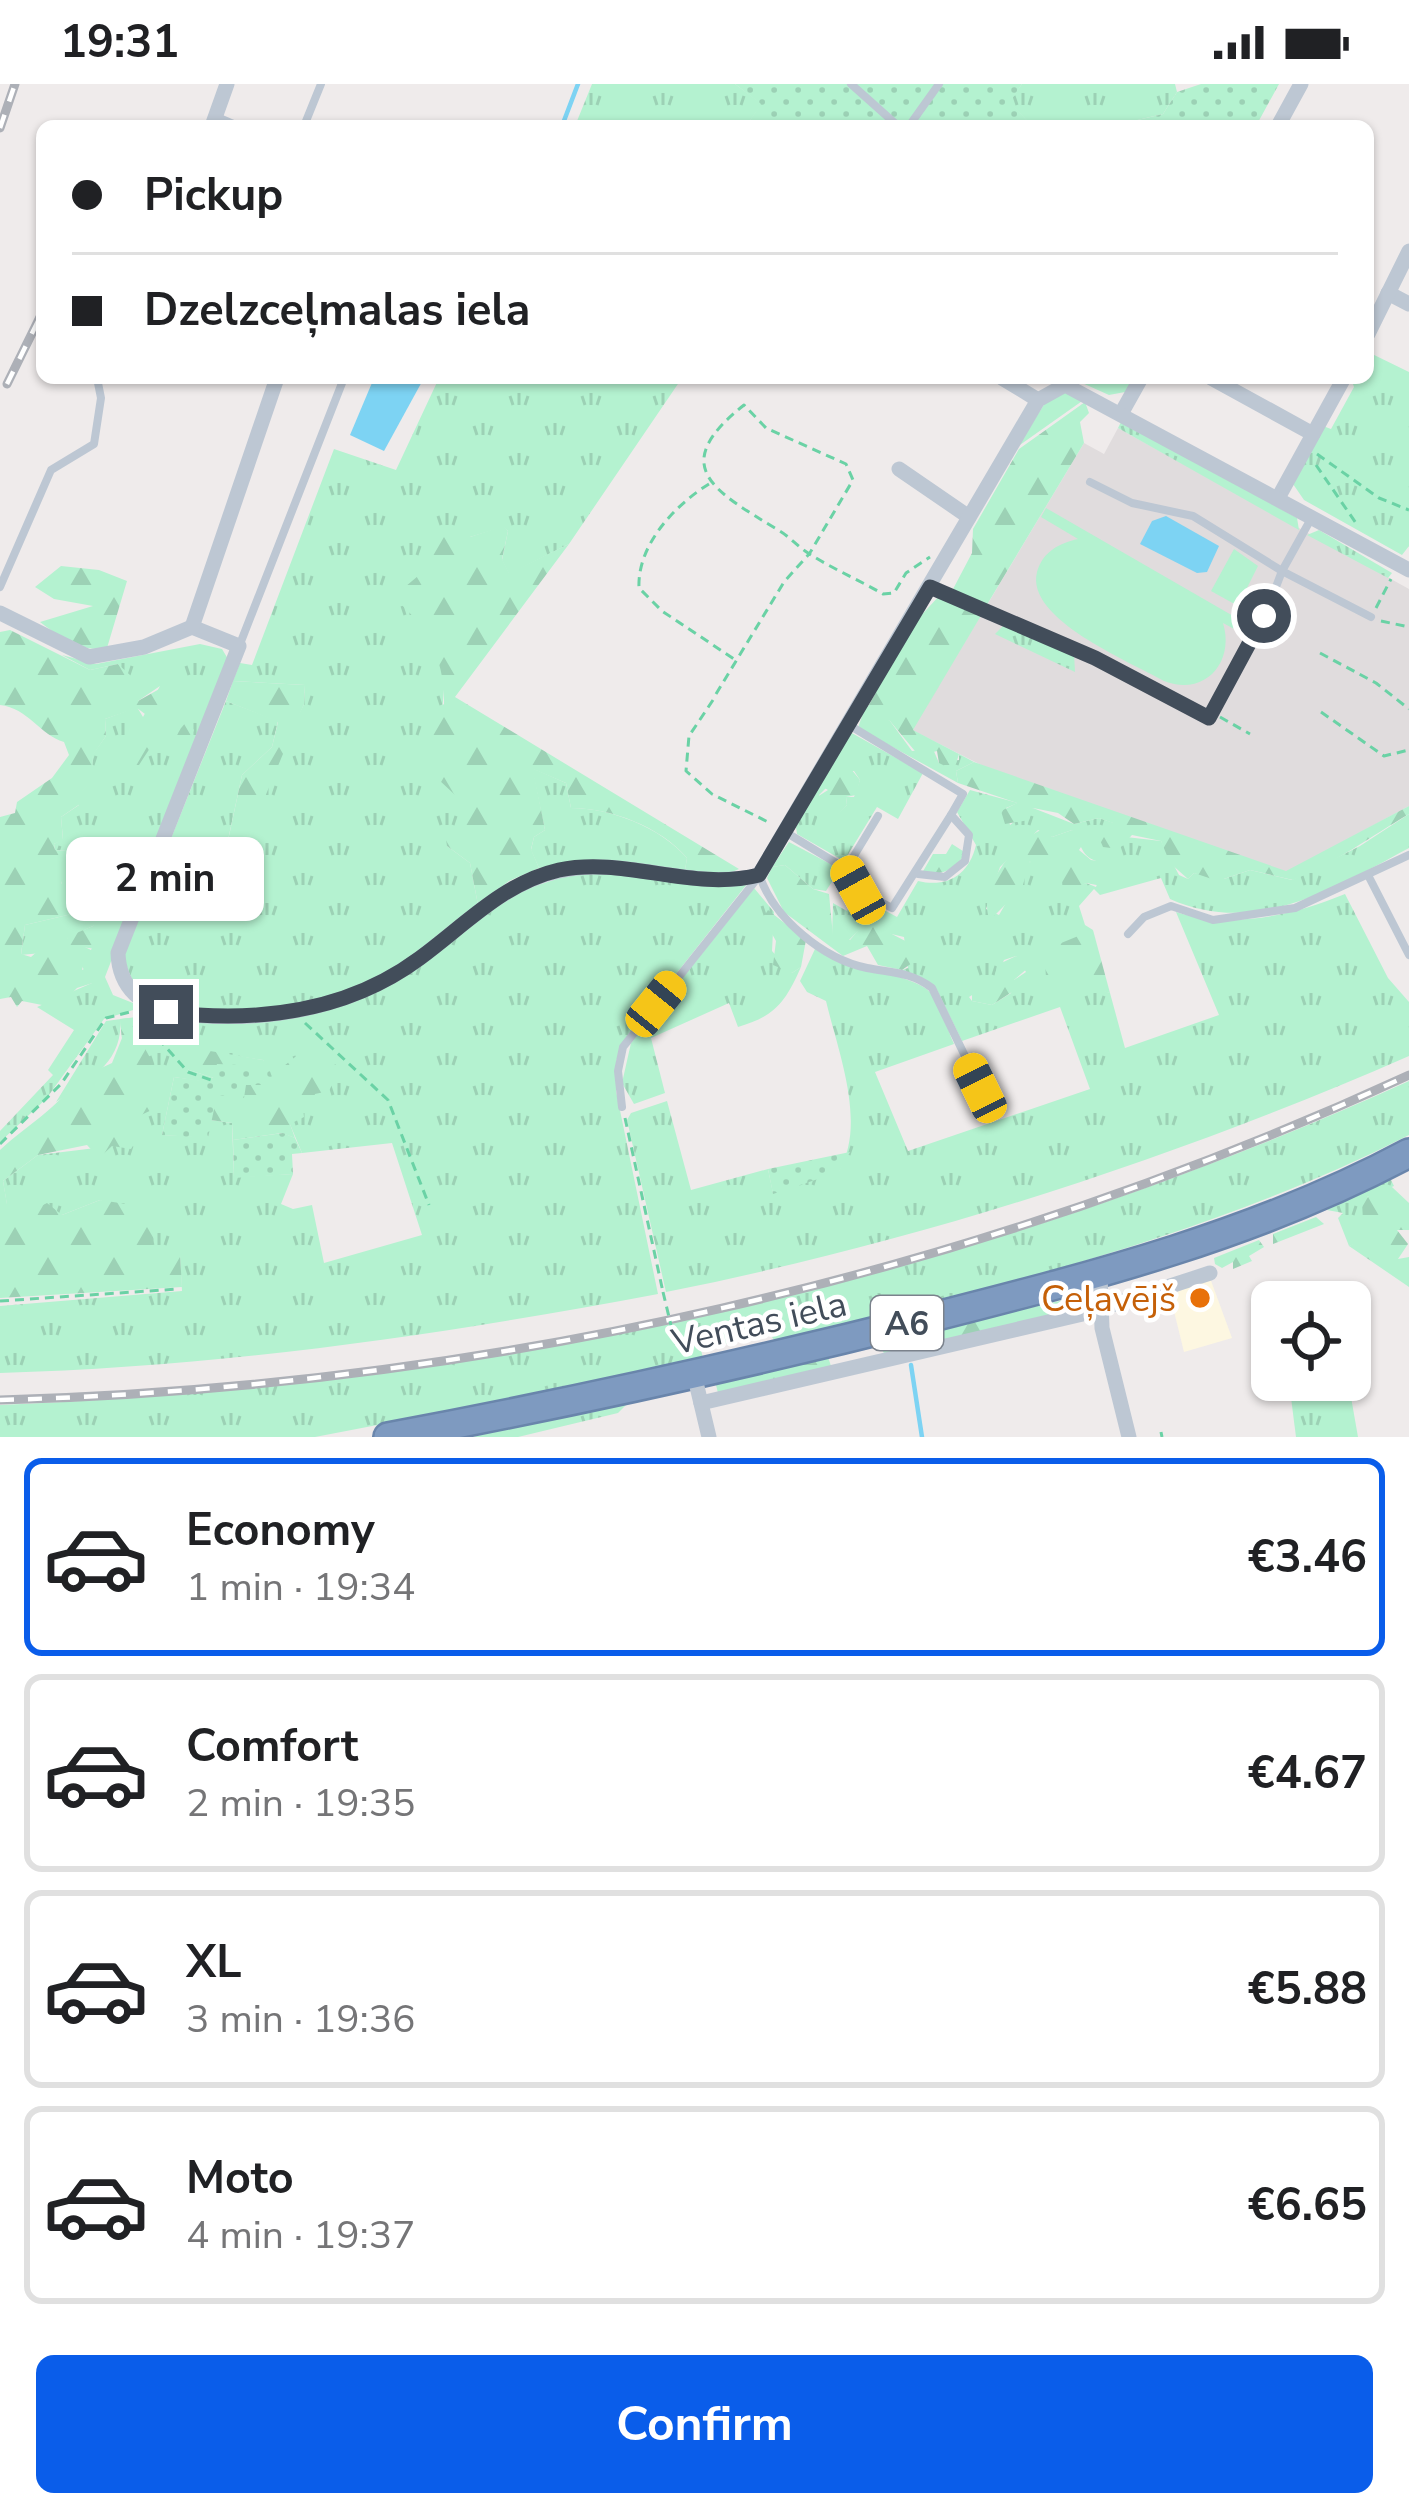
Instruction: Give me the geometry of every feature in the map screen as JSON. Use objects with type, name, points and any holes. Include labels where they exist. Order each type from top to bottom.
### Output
[{"type":"highway","name":"Ventas iela","points":[[388,1437],[687,1367],[830,1342],[1100,1274],[1262,1221],[1409,1153]]},
{"type":"street","points":[[213,120],[227,84]]},
{"type":"street","points":[[1281,120],[1301,84]]},
{"type":"street","points":[[1374,322],[1409,251]]},
{"type":"street","points":[[1388,293],[1409,304]]},
{"type":"street","points":[[192,627],[276,384]]},
{"type":"street","points":[[1013,384],[1038,400]]},
{"type":"street","points":[[0,613],[67,649],[97,658],[144,647],[192,627],[239,646],[118,953],[119,969],[136,998],[166,1012],[230,1016],[309,1008],[375,987],[498,896],[557,871],[615,869],[720,882],[759,875],[1038,400],[1058,384]]},
{"type":"street","points":[[1068,384],[1402,571]]},
{"type":"street","points":[[1122,412],[1138,384]]},
{"type":"street","points":[[1220,384],[1308,443]]},
{"type":"street","points":[[1278,498],[1341,384]]},
{"type":"street","points":[[898,469],[969,518]]},
{"type":"street","points":[[701,1402],[882,1363],[1099,1308],[1210,1273]]},
{"type":"street","points":[[1100,1274],[1104,1292],[1099,1308],[1129,1437]]},
{"type":"street","points":[[687,1367],[709,1437]]},
{"type":"lane","points":[[306,120],[321,84]]},
{"type":"lane","points":[[851,84],[891,120]]},
{"type":"lane","points":[[913,120],[938,84]]},
{"type":"lane","points":[[0,587],[51,470],[94,445],[101,398],[98,384]]},
{"type":"lane","points":[[239,646],[342,384]]},
{"type":"lane","points":[[1090,482],[1132,502],[1192,516],[1282,571],[1371,616]]},
{"type":"lane","points":[[930,587],[1095,658],[1209,718],[1312,517]]},
{"type":"lane","points":[[787,833],[846,869],[858,890],[892,908],[918,874],[963,794],[848,724]]},
{"type":"lane","points":[[918,874],[945,877],[965,861],[969,835],[951,815]]},
{"type":"lane","points":[[846,869],[878,816]]},
{"type":"lane","points":[[1128,934],[1144,917],[1171,906],[1213,920],[1295,908],[1409,855]]},
{"type":"lane","points":[[622,1107],[618,1071],[629,1036],[759,875],[778,911],[827,952],[866,968],[918,977],[932,988],[980,1088]]},
{"type":"lane","points":[[1370,877],[1409,955]]},
{"type":"lane","points":[[874,1331],[882,1363]]},
{"type":"lane","points":[[830,1342],[838,1374]]},
{"type":"path","points":[[787,833],[712,794],[686,771],[688,736],[739,662],[784,582],[809,554],[849,495],[853,480],[846,464],[766,428],[745,405],[709,439],[703,455],[709,484],[809,554],[883,594],[895,593],[919,563],[952,548]]},
{"type":"path","points":[[1308,443],[1378,498],[1409,510]]},
{"type":"path","points":[[1308,443],[1370,549]]},
{"type":"path","points":[[709,484],[667,518],[645,557],[639,588],[662,611],[739,662]]},
{"type":"path","points":[[1402,571],[1371,616],[1409,627]]},
{"type":"path","points":[[1320,653],[1376,682],[1409,709]]},
{"type":"path","points":[[1212,712],[1250,734]]},
{"type":"path","points":[[1321,712],[1384,756],[1409,750]]},
{"type":"path","points":[[1340,737],[1345,728]]},
{"type":"path","points":[[309,1008],[303,1015],[307,1026],[368,1076],[388,1100],[429,1205]]},
{"type":"path","points":[[133,1012],[188,1072],[212,1080]]},
{"type":"path","points":[[0,1144],[61,1084],[106,1018],[166,1012]]},
{"type":"path","points":[[622,1107],[656,1263],[687,1367]]},
{"type":"path","points":[[0,1301],[178,1289]]},
{"type":"shaded area","points":[[1118,428],[1409,589],[1409,806],[1287,872],[999,774],[912,730],[1084,443],[1104,454]]},
{"type":"shaded area","points":[[1210,1278],[1232,1338],[1184,1352],[1170,1295]]},
{"type":"green space","points":[[592,84],[735,84],[762,104],[750,120],[577,120]]},
{"type":"green space","points":[[735,84],[1022,84],[1010,102],[1026,120],[750,120],[761,104]]},
{"type":"green space","points":[[1022,84],[1175,84],[1177,92],[1163,114],[1138,120],[1026,120],[1009,102]]},
{"type":"green space","points":[[1201,84],[1279,84],[1259,120],[1138,120],[1163,114],[1177,92]]},
{"type":"green space","points":[[1374,355],[1409,372],[1409,546],[1402,555],[1304,500],[1293,484],[1323,426],[1331,429],[1354,387],[1374,384]]},
{"type":"green space","points":[[436,384],[678,384],[569,544],[509,574],[502,560],[508,531],[503,527],[470,537],[428,627],[445,677],[439,749],[469,807],[447,846],[470,863],[478,905],[404,962],[336,997],[287,1008],[231,1012],[161,1005],[136,985],[124,956],[226,701],[278,721],[272,747],[242,775],[220,877],[304,704],[305,685],[233,681],[240,663],[252,665],[334,449],[396,470]]},
{"type":"green space","points":[[1084,384],[1131,384],[1125,392],[1109,395]]},
{"type":"green space","points":[[1063,392],[1085,399],[1017,447],[1045,403]]},
{"type":"green space","points":[[1085,402],[1089,413],[1080,422],[1084,443],[985,608],[952,591],[972,553],[973,529],[1019,449]]},
{"type":"green space","points":[[1122,420],[1297,518],[1299,530],[1118,428]]},
{"type":"green space","points":[[1046,508],[1254,628],[1249,637],[1223,623],[1225,651],[1213,673],[1204,680],[1179,685],[1083,637],[1047,606],[1038,589],[1037,572],[1043,559],[1078,539],[1041,517]]},
{"type":"green space","points":[[459,522],[470,537],[503,526],[508,531],[502,559],[509,573],[569,544],[455,697],[739,869],[720,877],[684,876],[687,858],[664,837],[618,816],[571,808],[566,783],[533,769],[545,830],[534,837],[531,849],[539,868],[509,881],[478,905],[470,863],[447,846],[446,839],[468,807],[424,766],[439,749],[422,722],[444,704],[441,672],[432,644],[393,597],[418,576],[419,554],[439,537],[452,535]]},
{"type":"green space","points":[[1319,530],[1392,573],[1388,578],[1307,535]]},
{"type":"green space","points":[[1234,549],[1258,566],[1238,606],[1211,591]]},
{"type":"green space","points":[[61,566],[99,570],[127,581],[107,648],[79,646],[40,622],[93,606],[54,599],[35,587]]},
{"type":"green space","points":[[940,595],[982,614],[913,730],[959,754],[956,764],[947,767],[939,763],[937,751],[919,756],[890,721],[865,712],[915,622]]},
{"type":"green space","points":[[1003,626],[1074,653],[1075,672],[995,634]]},
{"type":"green space","points":[[10,630],[90,670],[118,664],[142,686],[138,701],[170,683],[180,698],[153,720],[137,708],[105,719],[106,736],[93,755],[92,781],[78,796],[80,804],[61,817],[63,840],[54,844],[55,850],[67,851],[70,857],[61,884],[73,884],[71,904],[79,906],[76,913],[25,925],[21,954],[31,957],[44,947],[64,946],[85,956],[82,970],[92,965],[99,969],[102,980],[77,988],[57,1008],[22,1001],[17,1007],[11,997],[0,999],[0,817],[15,813],[17,802],[52,778],[69,755],[64,742],[18,711],[0,705],[0,632]]},
{"type":"green space","points":[[200,644],[222,649],[228,659],[105,977],[113,995],[143,1007],[104,1019],[46,1099],[0,1142],[0,1131],[53,1075],[48,1070],[74,1030],[37,1007],[92,983],[72,950],[21,955],[25,925],[76,913],[78,907],[70,905],[61,885],[67,851],[55,850],[54,844],[63,839],[61,817],[79,805],[77,796],[91,781],[93,754],[106,736],[105,719],[137,707],[143,717],[160,686],[138,701],[118,664],[90,670],[62,655],[96,664]],"holes":[[[112,897],[121,911],[109,911],[91,950],[67,938],[93,926]]]},
{"type":"green space","points":[[233,681],[305,685],[304,704],[230,880],[220,878],[242,775],[272,747],[278,722],[226,701]]},
{"type":"green space","points":[[866,704],[890,721],[912,751],[933,749],[939,763],[959,760],[959,754],[974,762],[956,771],[958,783],[858,728]]},
{"type":"green space","points":[[136,721],[147,726],[132,743],[150,748],[139,765],[132,765],[118,746],[127,738],[125,728]]},
{"type":"green space","points":[[187,722],[194,730],[175,773],[173,746]]},
{"type":"green space","points":[[850,732],[923,773],[898,819],[877,807],[844,861],[797,834],[796,827],[819,785],[828,786],[819,795],[819,807],[831,820],[847,805],[846,797],[854,797],[860,780],[854,771],[826,773]]},
{"type":"green space","points":[[974,762],[1286,871],[1409,806],[1409,814],[1293,880],[1250,870],[1218,881],[1194,873],[1188,879],[1170,863],[1161,841],[1132,835],[1119,849],[1103,847],[1097,833],[1113,823],[1099,818],[1074,824],[1058,813],[1033,808],[1029,820],[1005,824],[1001,811],[1017,803],[958,783],[956,771]]},
{"type":"green space","points":[[532,768],[566,783],[571,808],[619,816],[664,838],[687,858],[684,876],[576,863],[539,868],[531,850],[534,837],[545,830]]},
{"type":"green space","points":[[851,769],[860,780],[856,795],[846,797],[847,805],[830,823],[821,823],[813,810],[819,806],[817,797],[828,790],[819,785],[826,773]]},
{"type":"green space","points":[[970,790],[1018,803],[1006,808],[1010,825],[1033,808],[1074,824],[1099,818],[1114,823],[1110,826],[1126,837],[1161,841],[1179,875],[1188,879],[1194,873],[1224,879],[1250,870],[1292,880],[1360,846],[1409,814],[1409,848],[1293,903],[1233,913],[1202,909],[1170,899],[1161,878],[1100,895],[1094,889],[1079,906],[1085,925],[1093,930],[1069,978],[1110,993],[1125,1048],[1219,1015],[1176,912],[1218,919],[1261,918],[1345,894],[1388,978],[1409,1002],[1409,1056],[1228,1130],[1044,1194],[856,1248],[666,1292],[627,1120],[631,1113],[667,1101],[691,1190],[768,1169],[773,1193],[839,1171],[850,1131],[848,1087],[826,1001],[807,992],[800,981],[815,949],[921,986],[941,1010],[954,1044],[875,1072],[908,1151],[1090,1089],[1060,1007],[962,1041],[937,990],[902,970],[908,968],[904,937],[862,927],[847,942],[832,937],[833,903],[847,911],[856,895],[897,917],[918,881],[947,881],[962,871],[976,845],[957,812]],"holes":[[[1038,830],[1052,837],[1072,830],[1087,856],[1105,863],[1096,887],[1086,883],[1070,890],[1062,879],[1041,880],[1030,861],[999,915],[986,909],[1000,867]],[[1016,956],[1026,972],[1014,980],[1011,993],[992,1005],[972,1001],[969,997],[995,981],[1004,960]]]},
{"type":"green space","points":[[1043,829],[1052,837],[1072,830],[1087,838],[1079,850],[1091,860],[1114,863],[1112,883],[1107,887],[1086,883],[1063,896],[1062,880],[1044,884],[1033,874],[1030,861],[1022,888],[990,920],[988,896],[1001,868],[1021,844]]},
{"type":"green space","points":[[789,842],[840,869],[826,891],[813,889],[785,865],[772,867]]},
{"type":"green space","points":[[952,844],[966,853],[957,864],[942,872],[922,873],[933,854],[946,854]]},
{"type":"green space","points":[[785,865],[813,889],[829,894],[833,936],[850,940],[865,922],[879,920],[890,933],[913,945],[912,963],[902,970],[878,965],[867,946],[843,956],[784,912],[767,878],[772,867]]},
{"type":"green space","points":[[579,872],[747,884],[627,1036],[616,1061],[616,1091],[658,1294],[330,1347],[166,1364],[0,1373],[0,1306],[182,1291],[180,1256],[153,1255],[147,1222],[100,1200],[62,1215],[7,1205],[3,1181],[38,1155],[112,1146],[131,1130],[120,1019],[159,1014],[189,1070],[214,1078],[212,1083],[174,1077],[162,1135],[208,1137],[210,1120],[232,1123],[234,1177],[293,1174],[281,1204],[293,1209],[312,1205],[324,1263],[422,1235],[392,1143],[302,1153],[263,1060],[204,1051],[177,1030],[175,1016],[331,1009],[513,893]]},
{"type":"green space","points":[[754,888],[774,912],[772,951],[792,973],[801,967],[790,990],[770,1013],[751,1023],[738,1027],[729,1003],[651,1038],[665,1093],[634,1104],[622,1083],[631,1043]]},
{"type":"green space","points":[[112,897],[121,911],[107,915],[111,929],[102,950],[68,945],[67,937],[93,926],[102,898]]},
{"type":"green space","points":[[768,910],[806,940],[801,967],[792,973],[773,965],[776,941],[763,918]]},
{"type":"green space","points":[[1093,930],[1110,993],[1046,977],[1044,950]]},
{"type":"green space","points":[[943,953],[954,958],[959,969],[954,980],[943,985],[932,980],[927,969],[932,958]]},
{"type":"green space","points":[[1016,956],[1029,967],[1014,980],[1015,990],[992,1005],[972,1001],[972,988],[994,981],[997,965]]},
{"type":"green space","points":[[159,1014],[175,1016],[178,1030],[204,1050],[263,1060],[274,1074],[310,1045],[340,1068],[329,1091],[315,1094],[311,1108],[303,1108],[304,1117],[290,1124],[295,1138],[282,1133],[233,1140],[232,1123],[210,1120],[218,1065],[214,1078],[189,1070],[146,1021]]},
{"type":"green space","points":[[128,1018],[163,1081],[156,1108],[141,1115],[130,1111],[137,1139],[131,1149],[112,1146],[99,1158],[87,1145],[38,1155],[3,1181],[7,1204],[37,1208],[47,1203],[62,1215],[100,1200],[139,1206],[154,1224],[153,1255],[180,1255],[182,1287],[0,1298],[0,1150],[58,1101],[84,1065],[99,1069],[112,1063],[122,1038],[120,1019]]},
{"type":"green space","points":[[120,1019],[120,1034],[110,1059],[92,1078],[56,1102],[106,1021]]},
{"type":"green space","points":[[217,1064],[268,1066],[275,1085],[246,1085],[244,1098],[217,1095],[208,1138],[162,1135],[174,1077],[212,1082]]},
{"type":"green space","points":[[1409,1081],[1409,1135],[1256,1203],[1018,1280],[775,1341],[769,1333],[701,1350],[704,1362],[315,1437],[0,1437],[0,1405],[182,1394],[363,1374],[542,1347],[720,1311],[896,1267],[1070,1214],[1241,1152]]},
{"type":"green space","points":[[283,1133],[295,1138],[302,1153],[292,1154],[293,1174],[234,1178],[233,1140]]},
{"type":"green space","points":[[850,1152],[839,1172],[773,1194],[768,1169]]},
{"type":"green space","points":[[1390,1178],[1394,1186],[1367,1197],[1367,1240],[1349,1246],[1338,1218],[1343,1213],[1327,1210]]},
{"type":"green space","points":[[1379,1187],[1392,1187],[1409,1203],[1409,1230],[1397,1230],[1408,1244],[1398,1259],[1409,1257],[1409,1287],[1349,1246],[1364,1239],[1362,1202]]},
{"type":"green space","points":[[1316,1217],[1324,1224],[1273,1244],[1273,1234]]},
{"type":"green space","points":[[1259,1240],[1264,1247],[1249,1256],[1252,1261],[1233,1269],[1233,1262],[1222,1268],[1215,1264],[1214,1258]]},
{"type":"green space","points":[[1094,1293],[1100,1297],[1092,1306],[885,1355],[881,1348],[884,1342]]},
{"type":"green space","points":[[828,1357],[831,1366],[718,1393],[715,1381]]},
{"type":"green space","points":[[1291,1401],[1352,1401],[1358,1437],[1296,1437]]},
{"type":"green space","points":[[629,1402],[618,1413],[518,1437],[472,1437]]},
{"type":"water","points":[[371,384],[421,384],[384,451],[350,435]]},
{"type":"water","points":[[1166,516],[1219,546],[1207,572],[1197,573],[1140,544],[1152,521]]},
{"type":"waterway","points":[[564,120],[578,84]]},
{"type":"waterway","points":[[911,1365],[922,1437]]},
{"type":"railway","points":[[0,128],[15,84]]},
{"type":"railway","points":[[7,384],[36,325]]},
{"type":"railway","points":[[0,1400],[181,1391],[362,1372],[542,1345],[721,1308],[898,1263],[1072,1209],[1242,1146],[1409,1075]]},
{"type":"place","name":"Ceļavējš","points":[[1200,1298]]},
{"type":"route","points":[[166,1012],[262,1015],[355,997],[420,958],[498,896],[557,871],[615,869],[720,882],[759,875],[930,587],[1095,658],[1209,718],[1264,616]]}]
